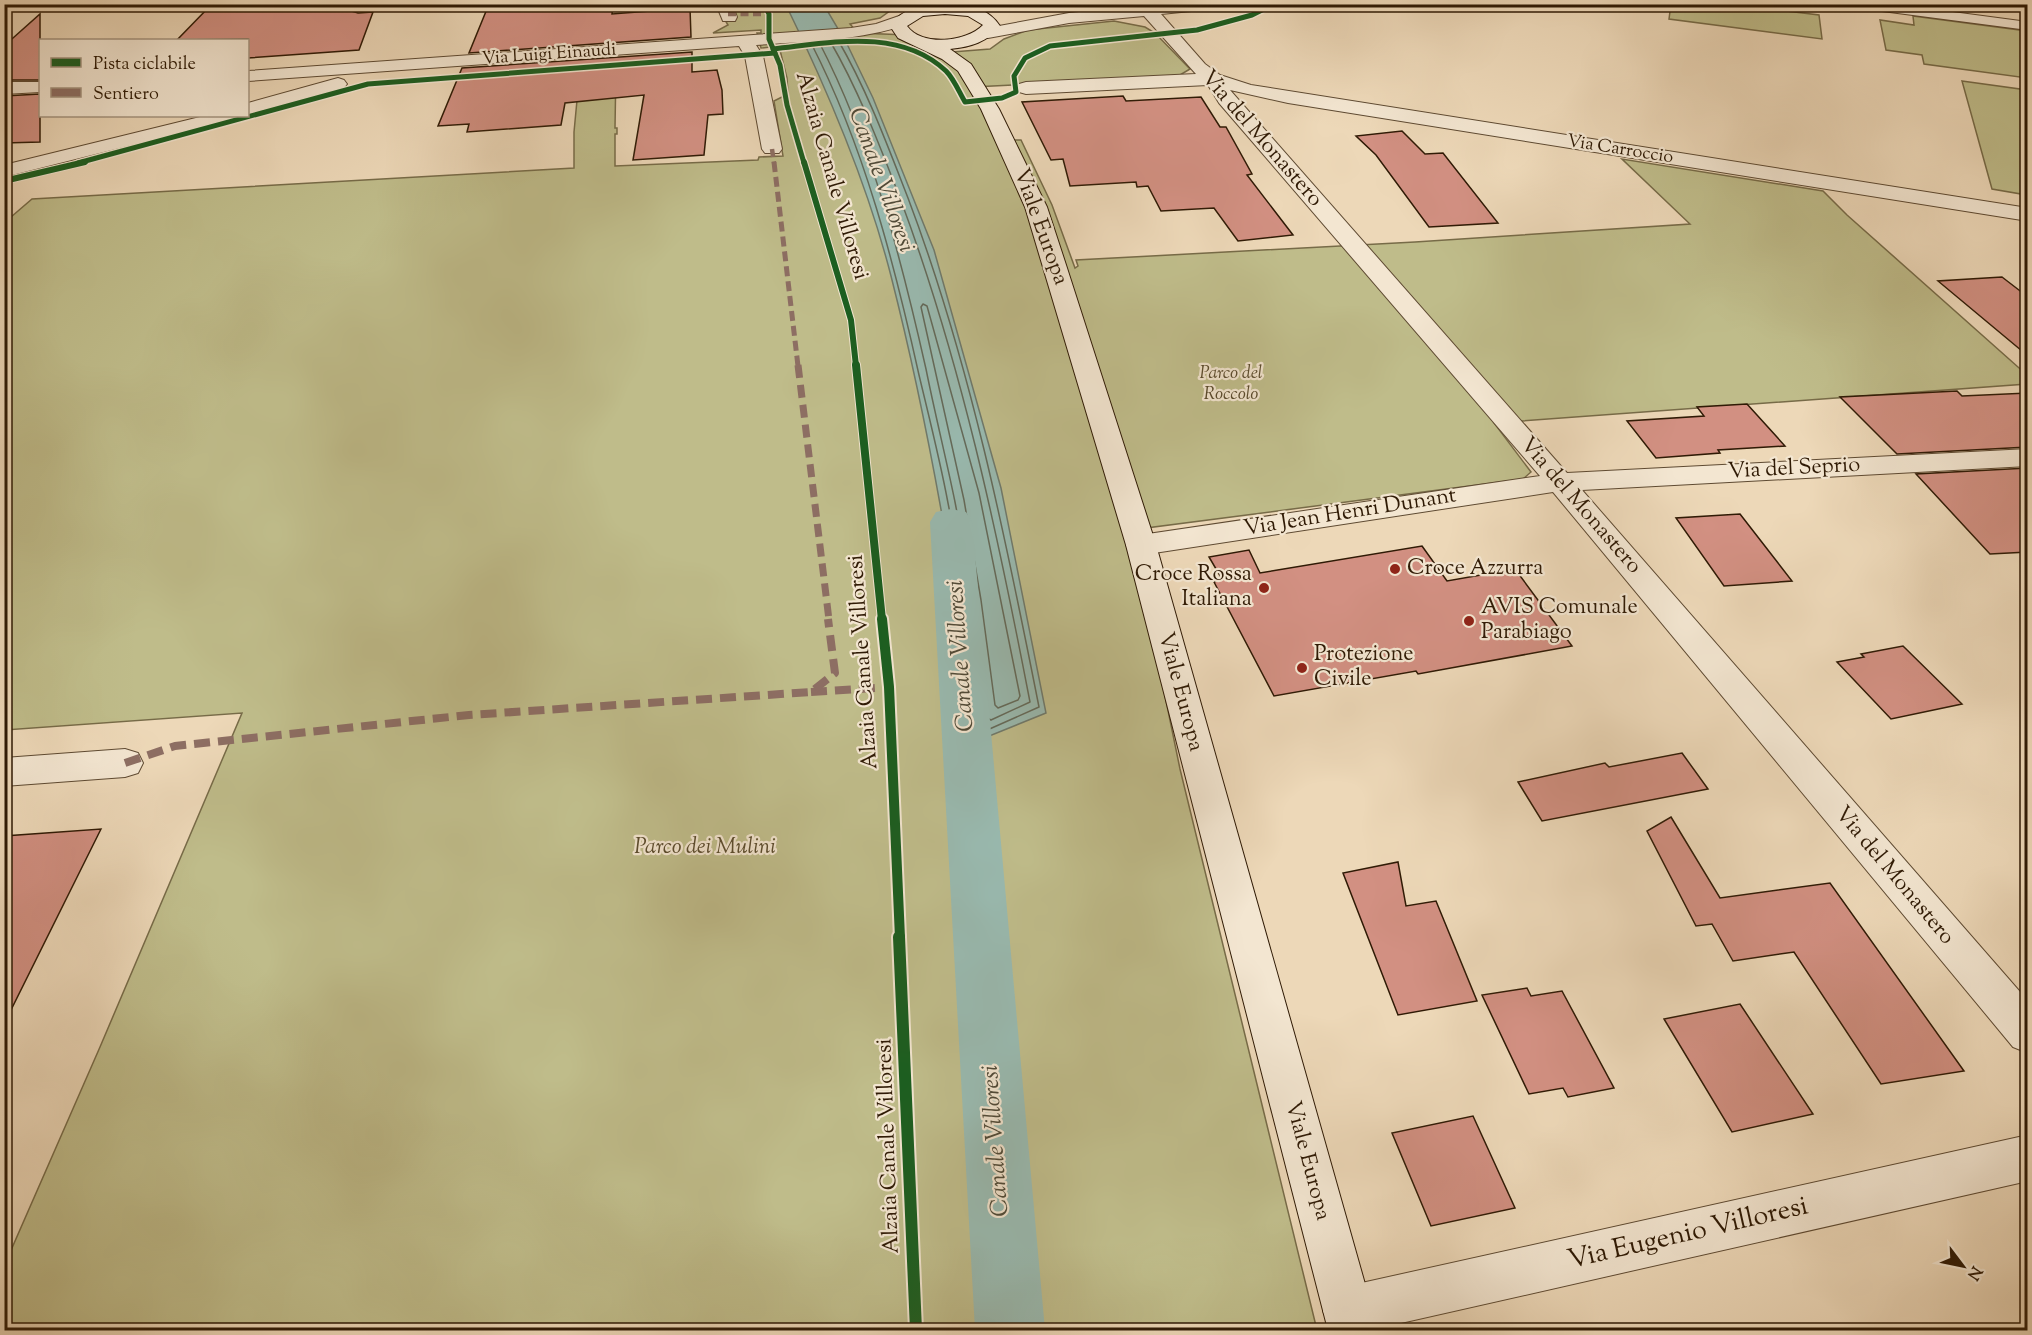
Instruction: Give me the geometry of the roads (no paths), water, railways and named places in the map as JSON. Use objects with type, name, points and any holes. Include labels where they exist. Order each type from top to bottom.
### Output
[{"type":"street","points":[[351,4],[363,5]]},
{"type":"street","points":[[1070,18],[977,46],[918,41],[900,33],[898,26],[910,13],[945,9],[1070,18],[1150,12],[1211,4]]},
{"type":"street","name":"Viale Europa","points":[[918,41],[948,55],[977,46],[992,26],[988,19],[962,9]]},
{"type":"street","name":"Via del Monastero","points":[[1150,12],[1199,68],[1214,79],[1226,99],[1560,482],[2028,1033]]},
{"type":"street","name":"Via Luigi Einaudi","points":[[249,76],[851,33],[879,28],[910,13]]},
{"type":"street","name":"Via Luigi Einaudi","points":[[851,33],[918,41]]},
{"type":"street","points":[[746,41],[753,53],[772,149]]},
{"type":"street","name":"Viale Europa","points":[[977,46],[990,109],[1036,207],[1141,545],[1350,1321]]},
{"type":"street","points":[[249,109],[412,64]]},
{"type":"street","points":[[1026,88],[1214,79]]},
{"type":"street","name":"Via Carroccio","points":[[1214,79],[1248,90],[1288,97],[2028,216]]},
{"type":"street","points":[[4,88],[39,87]]},
{"type":"street","points":[[161,117],[195,124]]},
{"type":"street","points":[[4,171],[220,117]]},
{"type":"street","points":[[39,164],[93,143],[135,120]]},
{"type":"street","name":"Via del Seprio","points":[[1560,482],[2028,457]]},
{"type":"street","name":"Via Jean Henri Dunant","points":[[1141,545],[1560,482]]},
{"type":"street","points":[[4,772],[125,763]]},
{"type":"street","name":"Via Eugenio Villoresi","points":[[1350,1321],[2028,1158]]},
{"type":"lane","points":[[1859,4],[2028,26]]},
{"type":"water","points":[[786,5],[824,5],[847,44],[873,98],[934,250],[1001,488],[1046,713],[977,741],[941,507],[918,391],[891,276],[870,206],[845,138],[817,70]]},
{"type":"waterway","name":"Canale Villoresi","points":[[951,522],[1010,1330]]},
{"type":"place","name":"Croce Azzurra","points":[[1395,569]]},
{"type":"place","name":"Croce Rossa Italiana","points":[[1264,588]]},
{"type":"place","name":"AVIS Comunale Parabiago","points":[[1469,621]]},
{"type":"place","name":"Protezione Civile","points":[[1302,668]]},
{"type":"park label","name":"Parco del Roccolo","points":[[1231,384]]},
{"type":"park label","name":"Parco dei Mulini","points":[[705,848]]}]
